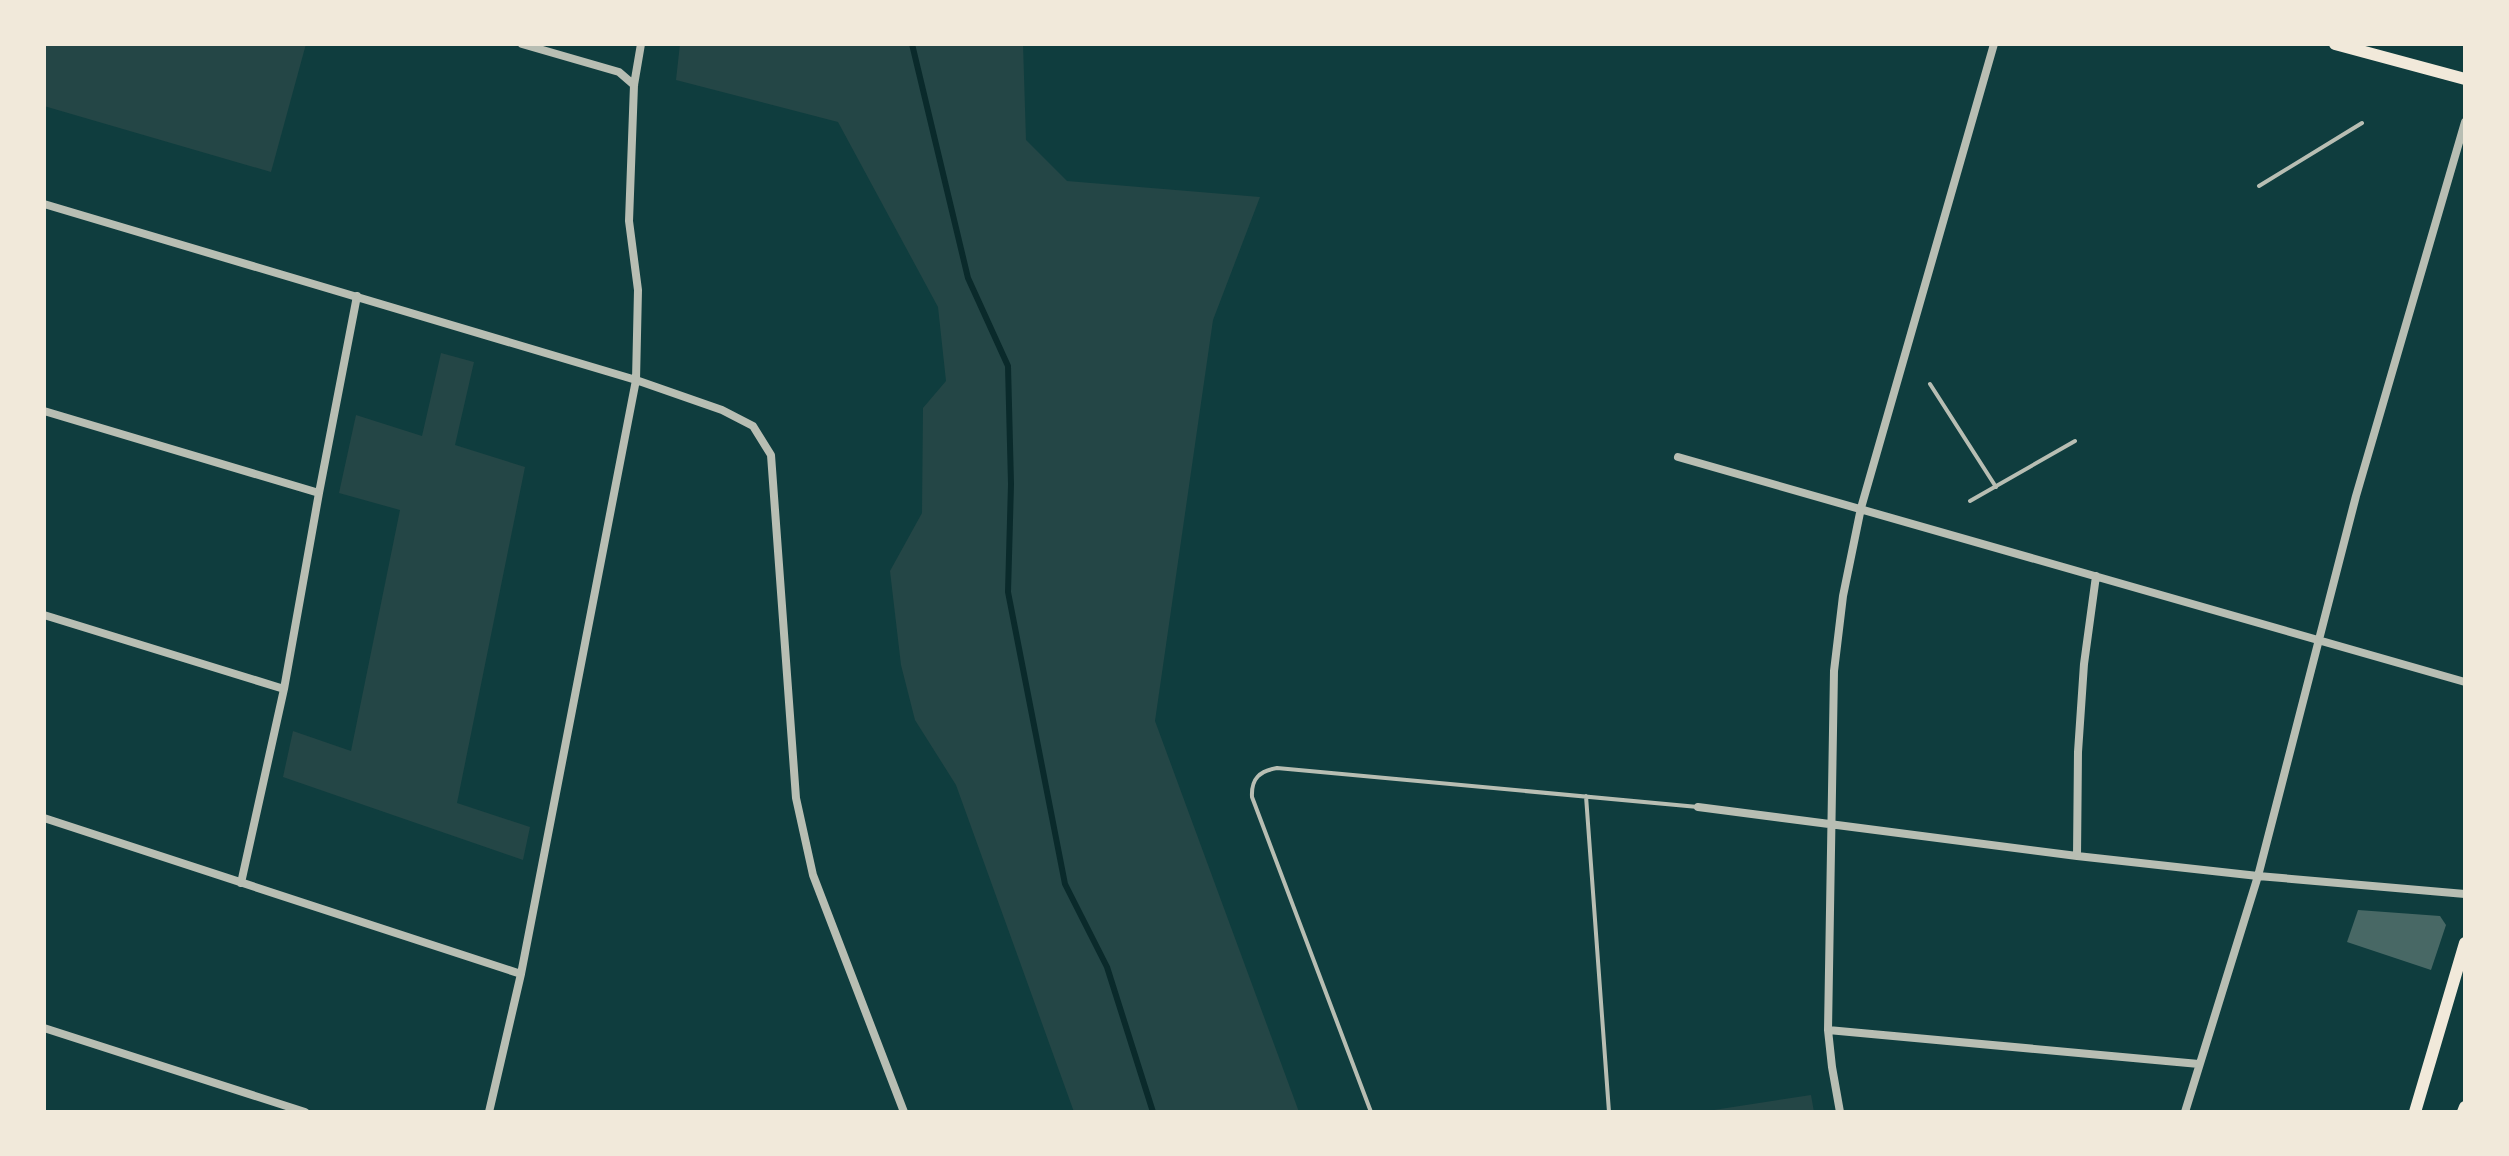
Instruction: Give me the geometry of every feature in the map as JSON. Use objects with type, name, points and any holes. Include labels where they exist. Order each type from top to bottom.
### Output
[{"type":"main road","points":[[2335,44],[2465,79]]},
{"type":"main road","points":[[2415,1112],[2465,943]]},
{"type":"main road","points":[[2422,1112],[2435,1045]]},
{"type":"street","points":[[522,44],[619,72],[634,85]]},
{"type":"street","points":[[489,1112],[521,974],[636,380],[638,290],[629,221],[634,85],[641,44]]},
{"type":"street","points":[[1840,1112],[1828,1030],[1834,671],[1843,596],[1861,508],[1994,44]]},
{"type":"street","points":[[2185,1112],[2258,876],[2356,496],[2465,122]]},
{"type":"street","points":[[44,204],[636,380],[722,410],[753,426],[771,455],[796,798],[813,875],[904,1112]]},
{"type":"street","points":[[241,883],[284,689],[357,296]]},
{"type":"street","points":[[44,411],[319,493]]},
{"type":"street","points":[[1678,457],[2465,682]]},
{"type":"street","points":[[2077,856],[2078,752],[2084,664],[2096,576]]},
{"type":"street","points":[[44,615],[284,689]]},
{"type":"street","points":[[1698,807],[2077,856],[2465,894]]},
{"type":"street","points":[[44,818],[521,974]]},
{"type":"street","points":[[44,1028],[305,1112]]},
{"type":"street","points":[[1828,1030],[2199,1064]]},
{"type":"lane","points":[[2259,186],[2362,123]]},
{"type":"lane","points":[[1930,384],[1996,487]]},
{"type":"lane","points":[[1970,501],[2075,441]]},
{"type":"lane","points":[[1371,1112],[1252,797],[1254,779],[1264,770],[1277,768],[1698,807]]},
{"type":"lane","points":[[1586,796],[1609,1112]]},
{"type":"shaded area","points":[[44,44],[306,44],[271,172],[44,106]]},
{"type":"shaded area","points":[[680,44],[1023,44],[1026,140],[1067,181],[1260,197],[1213,320],[1155,721],[1299,1112],[1074,1112],[956,785],[915,720],[901,665],[890,571],[922,513],[923,408],[946,381],[938,307],[838,122],[676,80]]},
{"type":"shaded area","points":[[441,353],[474,362],[455,445],[525,467],[457,803],[530,827],[523,860],[283,777],[293,731],[351,751],[400,510],[339,493],[356,415],[422,436]]},
{"type":"shaded area","points":[[1811,1095],[1814,1112],[1701,1112]]},
{"type":"building","points":[[2358,910],[2440,916],[2446,925],[2431,970],[2347,942]]},
{"type":"waterway","points":[[912,44],[968,278],[1008,366],[1011,484],[1008,592],[1065,884],[1107,967],[1153,1112]]}]
